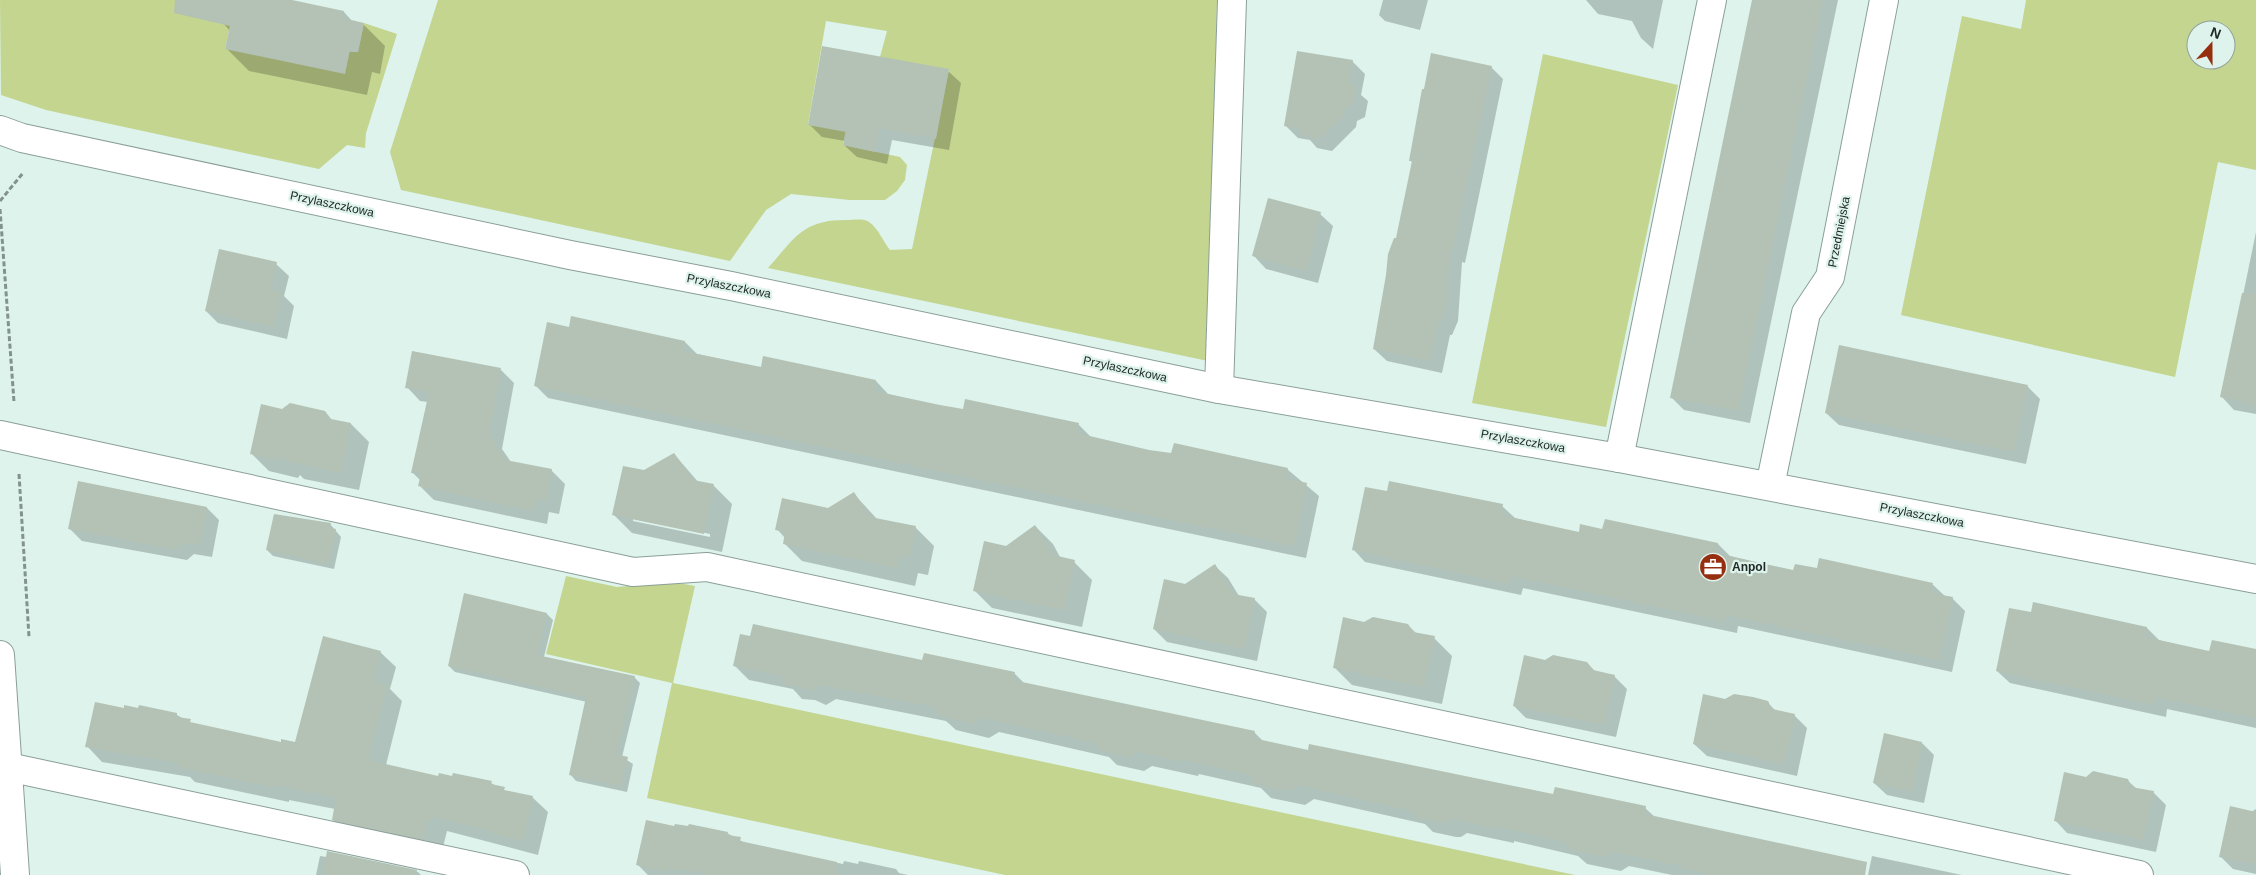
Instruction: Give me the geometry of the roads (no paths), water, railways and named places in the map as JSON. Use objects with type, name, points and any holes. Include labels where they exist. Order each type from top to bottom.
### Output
[{"type":"street","points":[[1219,389],[1232,0]]},
{"type":"street","points":[[1619,458],[1712,0]]},
{"type":"street","name":"Przedmiejska","points":[[1770,486],[1806,313],[1830,277],[1884,0]]},
{"type":"street","name":"Przylaszczkowa","points":[[0,130],[22,138],[560,253],[741,288],[1219,389],[1619,458],[2256,579]]},
{"type":"street","points":[[8,437],[633,572],[708,567],[2139,875]]},
{"type":"street","points":[[0,655],[14,875]]},
{"type":"street","points":[[8,767],[515,875]]},
{"type":"place","name":"Anpol","points":[[1713,567]]}]
